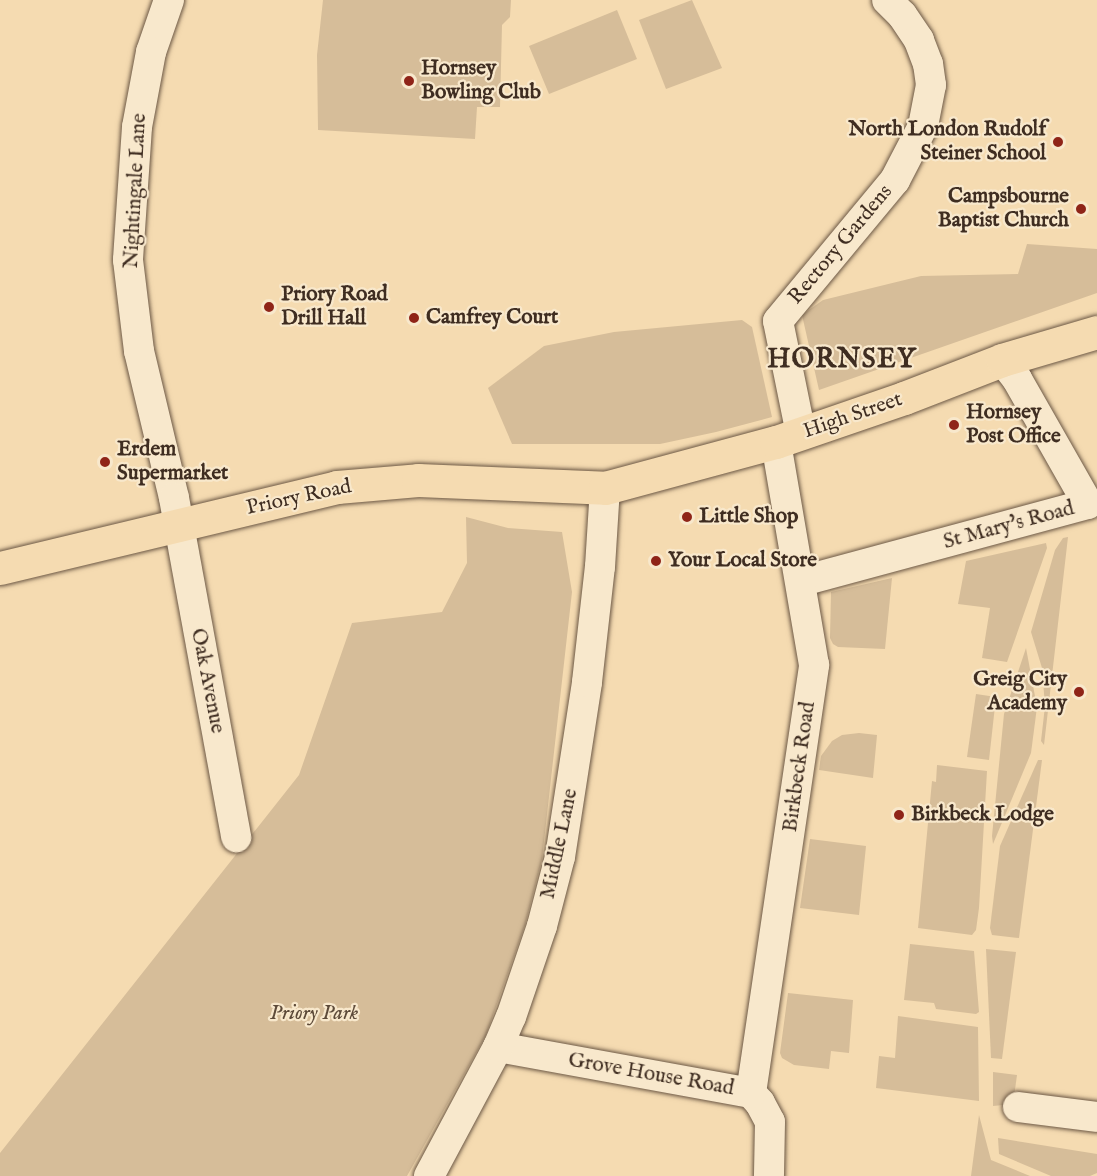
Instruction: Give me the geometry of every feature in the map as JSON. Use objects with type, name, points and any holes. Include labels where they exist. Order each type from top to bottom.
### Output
[{"type":"main road","name":"High Street","points":[[605,488],[789,438],[1002,360],[1097,332]]},
{"type":"main road","name":"Priory Road","points":[[0,568],[337,487],[418,480],[605,488]]},
{"type":"street","name":"Nightingale Lane","points":[[169,0],[151,52],[137,127],[128,260],[139,351],[178,525]]},
{"type":"street","name":"Rectory Gardens","points":[[789,438],[778,321],[895,180],[926,116],[931,85],[928,64],[919,40],[902,15],[887,0]]},
{"type":"street","name":"St Mary's Road","points":[[802,581],[1088,504],[1017,378],[1002,360]]},
{"type":"street","name":"Birkbeck Road","points":[[751,1093],[814,665],[802,581],[789,438]]},
{"type":"street","name":"Middle Lane","points":[[429,1176],[498,1047],[542,926],[560,857],[587,682],[600,567],[605,488]]},
{"type":"street","name":"Oak Avenue","points":[[178,525],[236,837]]},
{"type":"street","name":"Grove House Road","points":[[498,1047],[751,1093],[760,1103],[770,1122],[769,1176]]},
{"type":"street","points":[[1018,1107],[1097,1117]]},
{"type":"green space","name":"Hornsey Bowling Club","points":[[323,0],[511,0],[510,17],[502,25],[500,107],[477,107],[475,139],[318,130],[317,55]]},
{"type":"green space","points":[[692,0],[722,68],[666,89],[639,20]]},
{"type":"green space","points":[[617,10],[637,59],[549,94],[529,46]]},
{"type":"green space","points":[[1027,244],[1097,249],[1097,293],[819,390],[802,315],[823,300],[921,276],[1018,274]]},
{"type":"green space","points":[[742,320],[752,327],[772,417],[660,444],[512,444],[488,388],[544,346],[614,332]]},
{"type":"green space","name":"Priory Park","points":[[466,517],[508,528],[562,532],[572,592],[542,859],[525,925],[486,1035],[407,1176],[0,1176],[0,1153],[299,775],[352,623],[442,612],[467,563]]},
{"type":"green space","points":[[1068,537],[1044,745],[1041,741],[1045,706],[1042,668],[1031,632],[1055,550],[1063,538]]},
{"type":"green space","points":[[1046,543],[1047,548],[1007,662],[982,658],[990,608],[958,604],[966,561]]},
{"type":"green space","points":[[892,578],[885,649],[838,647],[833,644],[830,638],[831,592]]},
{"type":"green space","points":[[1026,648],[1037,707],[1031,753],[993,844],[1004,714]]},
{"type":"green space","points":[[976,694],[996,697],[989,760],[967,757]]},
{"type":"green space","points":[[859,733],[877,735],[873,778],[819,770],[821,756],[832,741],[842,735]]},
{"type":"green space","points":[[1038,760],[1042,760],[1019,938],[992,935],[990,928],[1000,846]]},
{"type":"green space","points":[[937,765],[987,771],[979,908],[976,930],[972,935],[918,928],[932,781],[936,782]]},
{"type":"green space","points":[[810,839],[866,846],[859,915],[800,908]]},
{"type":"green space","points":[[910,944],[974,951],[979,1012],[976,1014],[936,1009],[934,1003],[904,1000]]},
{"type":"green space","points":[[986,949],[1016,952],[1002,1059],[991,1058]]},
{"type":"green space","points":[[788,993],[853,1000],[849,1053],[831,1051],[829,1069],[794,1065],[782,1058],[780,1053]]},
{"type":"green space","points":[[898,1016],[978,1027],[979,1101],[876,1088],[879,1056],[895,1058]]},
{"type":"green space","points":[[993,1072],[1017,1075],[1013,1104],[993,1106]]},
{"type":"green space","points":[[979,1115],[991,1160],[1030,1176],[971,1176]]},
{"type":"green space","points":[[998,1138],[1097,1154],[1097,1173],[1090,1176],[1051,1176],[999,1154]]},
{"type":"place","name":"Hornsey Bowling Club","points":[[409,81]]},
{"type":"place","name":"North London Rudolf Steiner School","points":[[1058,142]]},
{"type":"place","name":"Campsbourne Baptist Church","points":[[1081,209]]},
{"type":"place","name":"Priory Road Drill Hall","points":[[269,307]]},
{"type":"place","name":"Camfrey Court","points":[[414,318]]},
{"type":"place","name":"Hornsey Post Office","points":[[954,425]]},
{"type":"place","name":"Erdem Supermarket","points":[[105,462]]},
{"type":"place","name":"Little Shop","points":[[687,517]]},
{"type":"place","name":"Your Local Store","points":[[656,561]]},
{"type":"place","name":"Greig City Academy","points":[[1079,692]]},
{"type":"place","name":"Birkbeck Lodge","points":[[899,815]]},
{"type":"district","name":"HORNSEY","points":[[842,361]]}]
